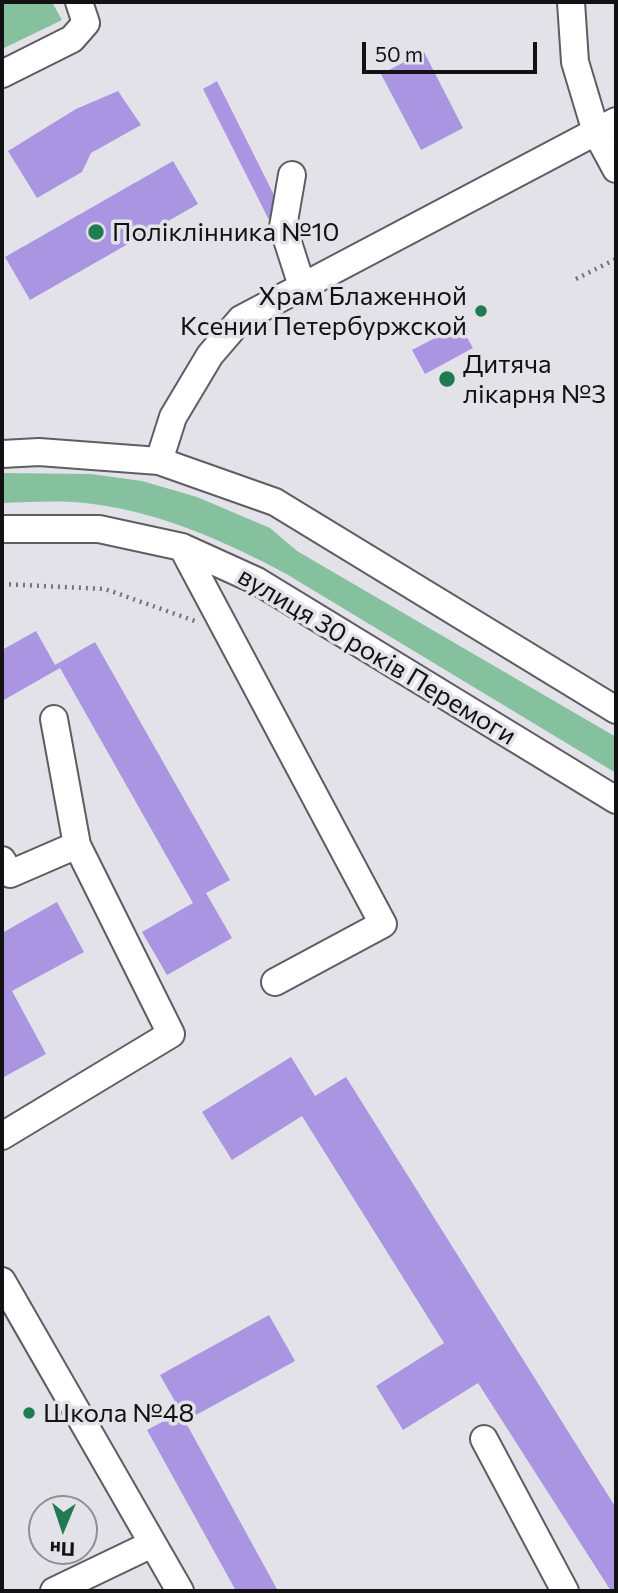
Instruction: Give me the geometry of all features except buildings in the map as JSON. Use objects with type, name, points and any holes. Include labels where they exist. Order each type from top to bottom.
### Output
[{"type":"street","points":[[2,74],[72,40],[86,23],[79,2]]},
{"type":"street","points":[[571,2],[575,62],[606,126],[616,169]]},
{"type":"street","points":[[159,461],[173,417],[210,355],[241,318],[606,126]]},
{"type":"street","points":[[292,175],[283,227],[302,286]]},
{"type":"street","points":[[2,454],[39,452],[159,461],[275,502],[616,710]]},
{"type":"street","name":"вулиця 30 років Перемоги","points":[[2,529],[99,528],[182,547],[257,581],[616,800]]},
{"type":"street","points":[[182,547],[383,924],[275,982]]},
{"type":"street","points":[[2,1136],[170,1034],[77,845],[54,719]]},
{"type":"street","points":[[2,860],[10,874],[77,845]]},
{"type":"street","points":[[2,1281],[180,1591]]},
{"type":"street","points":[[484,1439],[565,1591]]},
{"type":"street","points":[[54,1591],[152,1544]]},
{"type":"path","points":[[576,279],[616,259]]},
{"type":"path","points":[[2,584],[106,589],[196,621]]},
{"type":"green space","points":[[2,2],[52,2],[62,20],[2,49]]},
{"type":"green space","points":[[2,473],[91,474],[142,481],[197,497],[270,528],[297,551],[616,737],[616,773],[288,575],[242,551],[194,530],[119,508],[70,502],[2,503]]},
{"type":"place","name":"Поліклінника №10","points":[[96,232]]},
{"type":"place","name":"Храм Блаженной Ксении Петербуржской","points":[[481,311]]},
{"type":"place","name":"Дитяча лікарня №3","points":[[447,379]]},
{"type":"place","name":"Школа №48","points":[[29,1413]]}]
